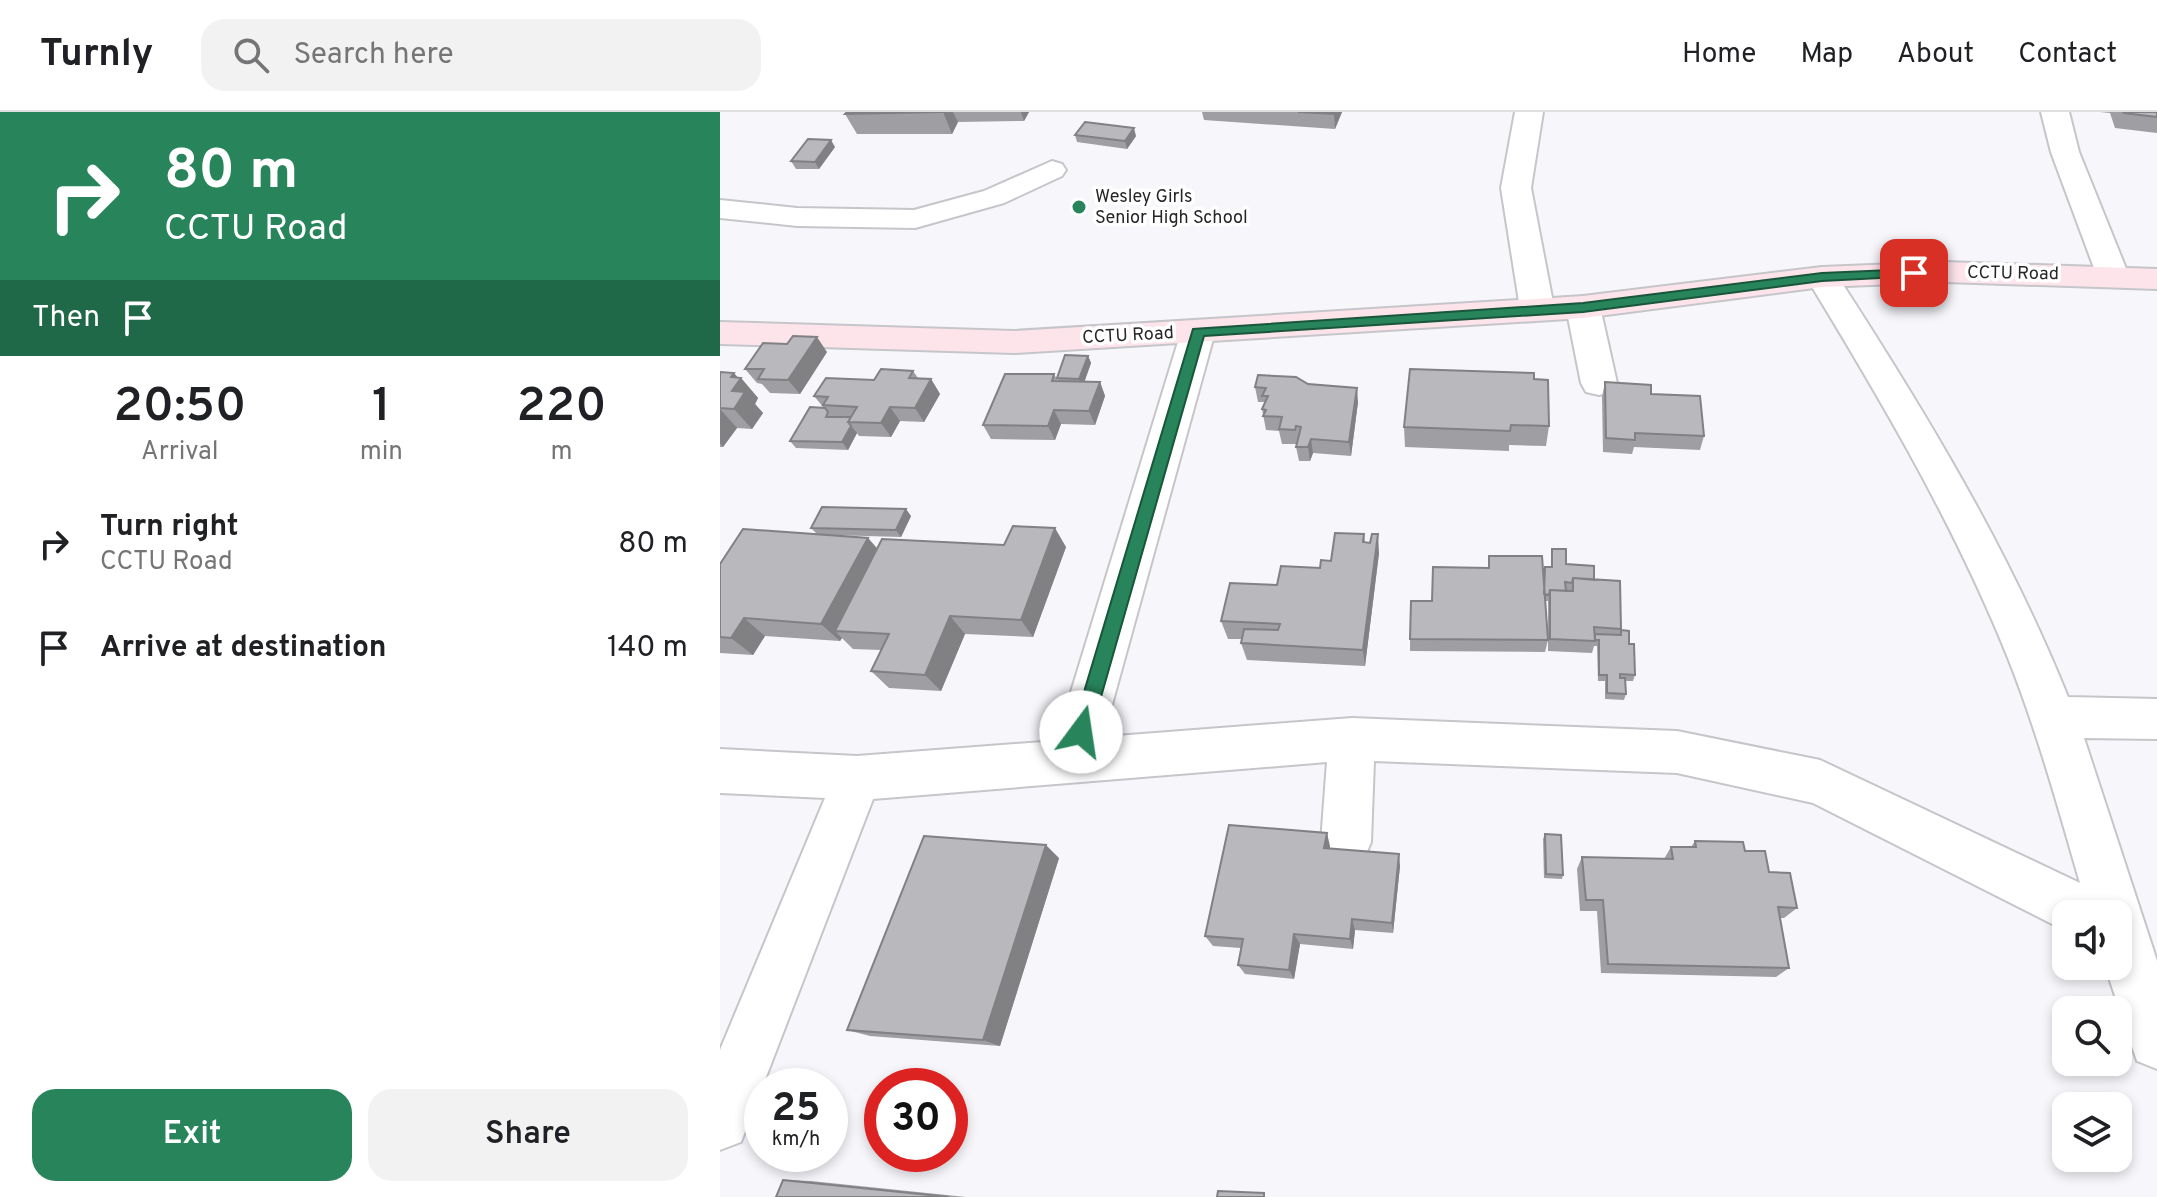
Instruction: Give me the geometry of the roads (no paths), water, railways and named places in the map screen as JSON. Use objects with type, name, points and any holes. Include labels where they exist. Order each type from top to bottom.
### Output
[{"type":"street","points":[[1529,112],[1516,188],[1537,308]]},
{"type":"street","points":[[2055,112],[2065,152],[2113,276]]},
{"type":"street","points":[[720,209],[797,217],[915,219],[994,197],[1052,170]]},
{"type":"street","name":"CCTU Road","points":[[720,333],[1014,342],[1583,307],[1822,277],[1945,272],[2157,279]]},
{"type":"street","points":[[1822,277],[1921,434],[1964,515],[2053,717],[2106,900]]},
{"type":"street","points":[[1583,307],[1599,383]]},
{"type":"street","points":[[1074,762],[1088,702],[1125,588],[1198,332]]},
{"type":"street","points":[[2053,717],[2157,719]]},
{"type":"street","points":[[1346,842],[1352,739]]},
{"type":"street","points":[[720,771],[857,778],[1352,739],[1677,752],[1820,782],[2066,900]]},
{"type":"street","points":[[720,1121],[857,778]]},
{"type":"street","points":[[2132,975],[2157,1041]]},
{"type":"place","name":"Wesley Girls Senior High School","points":[[1079,207]]}]
